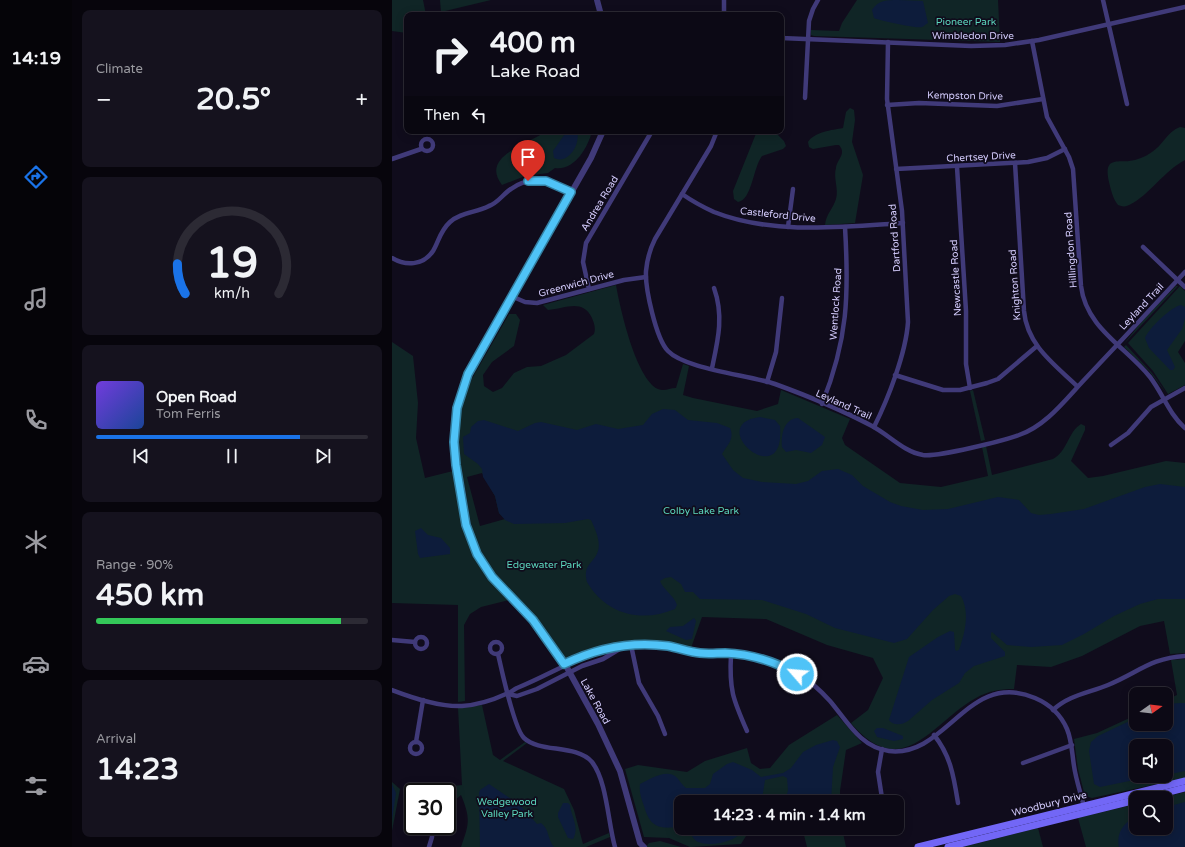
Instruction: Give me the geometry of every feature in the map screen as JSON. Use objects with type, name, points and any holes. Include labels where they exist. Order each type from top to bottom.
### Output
[{"type":"main road","name":"Woodbury Drive","points":[[918,847],[1185,781]]},
{"type":"main road","points":[[1173,791],[1185,788]]},
{"type":"main road","name":"Woodbury Drive","points":[[948,847],[1129,802]]},
{"type":"street","points":[[597,0],[600,12]]},
{"type":"street","points":[[724,0],[724,12]]},
{"type":"street","points":[[805,98],[810,15],[817,0]]},
{"type":"street","points":[[1103,0],[1127,104]]},
{"type":"street","name":"Wimbledon Drive","points":[[784,38],[992,46],[1032,41],[1185,7]]},
{"type":"street","name":"Hillingdon Road","points":[[1032,41],[1042,99],[1048,121],[1072,162],[1083,296],[1092,318],[1147,373],[1174,416],[1185,428]]},
{"type":"street","name":"Dartford Road","points":[[874,427],[885,404],[905,340],[908,322],[903,223],[887,105],[888,42]]},
{"type":"street","name":"Kempston Drive","points":[[887,105],[922,103],[997,106],[1042,99]]},
{"type":"street","name":"Lake Road","points":[[602,134],[593,154],[471,368],[462,389],[455,423],[456,465],[466,525],[477,554],[492,577],[533,620],[564,664],[612,752],[623,780],[641,846]]},
{"type":"street","name":"Andrea Road","points":[[589,289],[583,262],[586,243],[650,134]]},
{"type":"street","name":"Leyland Trail","points":[[716,134],[711,146],[652,245],[647,261],[646,276],[658,333],[664,345],[672,354],[683,361],[767,382],[822,404],[874,427],[913,452],[924,455],[936,454],[1011,438],[1028,432],[1045,420],[1118,345],[1185,272]]},
{"type":"street","points":[[392,159],[421,149]]},
{"type":"street","name":"Chertsey Drive","points":[[896,169],[1015,163],[1044,159],[1064,149]]},
{"type":"street","name":"Knighton Road","points":[[1015,163],[1025,318],[1029,332],[1037,346],[1078,386]]},
{"type":"street","name":"Newcastle Road","points":[[957,167],[966,315],[966,364],[970,388]]},
{"type":"street","points":[[392,258],[409,264],[426,258],[432,252],[442,230],[452,221],[462,214],[489,207],[511,189],[522,183],[546,181],[571,192]]},
{"type":"street","points":[[788,227],[793,188]]},
{"type":"street","name":"Castleford Drive","points":[[682,194],[707,209],[728,217],[788,227],[845,227],[903,223]]},
{"type":"street","name":"Wentlock Road","points":[[822,404],[836,366],[844,327],[847,280],[845,227]]},
{"type":"street","points":[[1143,247],[1185,287]]},
{"type":"street","name":"Greenwich Drive","points":[[511,296],[525,302],[534,303],[628,279],[646,276]]},
{"type":"street","points":[[712,368],[721,321],[719,305],[714,288]]},
{"type":"street","points":[[767,382],[776,349],[782,298]]},
{"type":"street","points":[[894,375],[947,390],[970,388],[1000,378],[1037,346]]},
{"type":"street","points":[[1111,445],[1128,433],[1149,409],[1185,388]]},
{"type":"street","points":[[392,640],[415,642]]},
{"type":"street","points":[[508,694],[517,696],[530,692],[582,666],[603,659],[623,647],[631,645],[660,645],[700,653],[731,654],[764,659],[797,674],[824,695],[861,739],[882,750],[897,751],[910,750],[926,742],[971,705],[989,695],[999,693],[1030,696],[1053,710],[1067,728],[1072,745],[1074,768],[1085,813]]},
{"type":"street","points":[[631,645],[639,683],[658,716],[665,734]]},
{"type":"street","points":[[392,690],[423,700],[462,706],[508,694],[515,689],[538,680],[564,664],[600,650],[616,646],[623,647]]},
{"type":"street","points":[[498,654],[519,732],[524,738],[536,744],[581,755],[592,763],[604,789],[615,847]]},
{"type":"street","points":[[731,654],[731,692],[748,731]]},
{"type":"street","points":[[1053,710],[1067,699],[1110,685],[1143,666],[1164,659],[1185,656]]},
{"type":"street","points":[[416,742],[423,700]]},
{"type":"street","points":[[934,735],[945,750],[951,764],[958,803]]},
{"type":"street","points":[[1024,763],[1072,745]]},
{"type":"street","points":[[882,750],[878,772],[882,795]]},
{"type":"street","points":[[429,847],[432,835]]},
{"type":"green space","points":[[392,0],[423,0],[425,12],[404,12],[404,33],[392,31]]},
{"type":"green space","points":[[440,0],[491,0],[441,12]]},
{"type":"green space","name":"Pioneer Park","points":[[857,0],[998,0],[1000,42],[811,35],[811,30],[839,31],[842,23]]},
{"type":"green space","points":[[850,108],[854,110],[855,120],[852,142],[863,175],[855,223],[825,225],[837,195],[835,172],[842,151],[839,145],[813,149],[809,147],[808,142],[814,136],[819,134],[843,128],[846,112]]},
{"type":"green space","points":[[1180,127],[1185,128],[1185,160],[1170,170],[1138,200],[1126,206],[1118,205],[1112,194],[1108,175],[1110,164],[1135,160],[1147,155],[1156,149],[1172,132]]},
{"type":"green space","points":[[542,134],[591,134],[584,151],[568,166],[555,168],[548,173],[525,176],[502,185],[497,175],[497,166],[502,158],[519,146]]},
{"type":"green space","points":[[756,134],[777,134],[784,141],[786,146],[783,149],[762,156],[749,190],[743,200],[738,202],[734,199],[733,191]]},
{"type":"green space","name":"Colby Lake Park","points":[[616,285],[625,325],[636,358],[650,383],[658,389],[665,390],[676,388],[683,364],[689,366],[683,395],[693,398],[757,411],[778,404],[781,390],[850,419],[842,438],[845,445],[900,483],[941,487],[988,476],[982,447],[986,446],[992,475],[1053,459],[1058,456],[1073,432],[1081,424],[1085,426],[1085,430],[1071,461],[1088,478],[1103,476],[1166,461],[1185,463],[1185,653],[1170,654],[1164,621],[1140,626],[1082,656],[1051,667],[1017,665],[1014,689],[994,691],[976,698],[960,708],[931,733],[902,748],[886,748],[869,740],[851,723],[868,710],[883,678],[873,658],[827,645],[766,619],[702,617],[691,648],[660,643],[630,642],[600,647],[570,659],[566,659],[537,618],[489,566],[479,549],[471,522],[458,452],[458,432],[461,414],[465,397],[472,380],[509,314],[516,314],[520,320],[514,346],[492,362],[483,375],[484,386],[493,392],[502,388],[514,373],[527,367],[541,366],[566,355],[594,334],[595,328],[592,318],[583,308],[573,306],[548,310],[543,305]],"holes":[[[482,473],[495,496],[499,513],[505,519],[480,526],[467,477]]]},
{"type":"green space","points":[[1176,286],[1178,286],[1123,345],[1142,321]]},
{"type":"green space","points":[[1180,286],[1185,291],[1185,341],[1178,352],[1185,363],[1185,385],[1168,394],[1153,371],[1128,343]]},
{"type":"green space","points":[[506,314],[474,374],[488,347]]},
{"type":"green space","points":[[392,342],[413,356],[418,403],[416,438],[425,478],[453,471],[463,527],[468,542],[482,569],[509,600],[481,607],[470,614],[464,625],[465,701],[458,702],[458,605],[392,603]]},
{"type":"green space","points":[[1126,345],[1152,373],[1167,394],[1149,371],[1124,347]]},
{"type":"green space","points":[[973,390],[985,440],[981,441],[970,391]]},
{"type":"green space","points":[[1185,659],[1185,778],[1173,781],[1173,739],[1129,739],[1129,783],[1162,783],[1092,798],[1085,796],[1078,769],[1074,739],[1097,733],[1129,718],[1129,731],[1173,731],[1173,697],[1177,695],[1171,660]]},
{"type":"green space","name":"Wedgewood Valley Park","points":[[482,705],[493,755],[500,760],[525,742],[527,743],[503,761],[564,789],[574,810],[583,844],[609,833],[610,837],[586,847],[461,847],[466,833],[468,816],[461,795],[456,799],[456,786],[462,785],[458,708]]},
{"type":"green space","points":[[837,715],[862,743],[846,750],[840,795],[674,795],[674,835],[747,835],[741,844],[690,847],[669,838],[644,837],[625,769],[638,765],[687,772],[705,761],[747,748],[751,763],[760,769],[770,768],[789,745]]},
{"type":"green space","points":[[392,782],[400,789],[392,831]]},
{"type":"green space","points":[[1185,792],[1185,847],[1086,847],[1078,818],[1129,806],[1129,835],[1173,835],[1173,795]]},
{"type":"green space","points":[[1038,828],[1043,847],[963,847]]},
{"type":"green space","points":[[804,835],[843,835],[846,847],[807,847]]},
{"type":"green space","points":[[660,841],[681,847],[646,847],[649,843]]},
{"type":"water","points":[[898,0],[923,1],[928,23],[923,27],[913,27],[874,18],[872,10],[877,4],[880,2]]},
{"type":"water","points":[[565,134],[578,134],[575,147],[564,159],[554,158],[553,151]]},
{"type":"water","points":[[1181,305],[1185,307],[1185,318],[1182,329],[1167,350],[1175,367],[1173,370],[1170,370],[1149,348],[1145,338],[1161,318]]},
{"type":"water","name":"Colby Lake Park","points":[[663,409],[675,410],[688,420],[717,423],[730,428],[732,435],[731,439],[722,454],[733,470],[743,478],[762,482],[796,484],[808,481],[822,471],[838,469],[852,475],[863,486],[890,502],[901,506],[923,510],[948,509],[998,497],[1019,500],[1031,513],[1039,515],[1051,514],[1084,509],[1145,487],[1160,484],[1185,487],[1185,599],[1158,599],[1140,604],[1114,616],[1062,645],[1031,647],[1007,645],[992,632],[991,638],[1005,652],[1005,656],[974,666],[965,673],[959,683],[932,700],[908,721],[895,724],[889,720],[909,657],[938,637],[950,631],[954,632],[955,649],[956,651],[959,650],[966,623],[964,602],[961,596],[955,594],[949,596],[933,610],[907,639],[894,643],[835,628],[806,614],[762,600],[700,599],[693,592],[685,592],[681,584],[671,577],[660,581],[676,602],[677,605],[675,609],[650,615],[626,613],[614,609],[604,602],[587,582],[587,568],[596,555],[599,547],[597,535],[591,520],[588,519],[565,523],[514,524],[505,520],[499,513],[495,496],[483,477],[482,469],[478,464],[464,454],[463,437],[470,433],[471,427],[478,421],[484,420],[518,431],[535,423],[541,422],[577,430],[596,424],[618,429],[643,425],[652,414]]},
{"type":"water","points":[[760,417],[775,420],[780,426],[778,446],[771,455],[761,456],[750,450],[742,441],[740,431],[744,422]]},
{"type":"water","points":[[798,418],[825,437],[822,445],[811,453],[796,450],[786,452],[782,447],[782,438],[786,425],[789,421]]},
{"type":"water","points":[[421,528],[428,535],[441,538],[450,548],[450,554],[420,558],[418,554],[415,531]]},
{"type":"water","points":[[694,618],[696,621],[692,639],[686,640],[666,631],[670,627],[683,626]]},
{"type":"water","points":[[1185,703],[1185,771],[1173,774],[1173,739],[1129,739],[1129,781],[1100,787],[1094,784],[1089,751],[1091,742],[1098,736],[1129,721],[1129,731],[1173,731],[1173,704]]},
{"type":"water","points":[[877,728],[883,728],[903,736],[903,739],[894,741],[877,737],[874,731]]},
{"type":"water","points":[[833,740],[837,741],[840,747],[833,767],[831,795],[787,795],[787,778],[783,776],[765,780],[763,795],[674,795],[674,828],[659,826],[650,820],[641,798],[640,790],[640,784],[662,774],[671,774],[675,776],[686,788],[705,788],[710,784],[713,774],[727,764],[733,762],[752,770],[761,777],[783,773],[791,768],[803,752],[816,745]]},
{"type":"water","points":[[392,784],[396,793],[392,820]]},
{"type":"water","points":[[489,784],[520,805],[537,824],[541,823],[544,826],[554,847],[480,847],[479,793],[480,790]]},
{"type":"water","points":[[1185,802],[1185,847],[1119,847],[1118,842],[1120,833],[1129,821],[1129,835],[1173,835],[1173,805]]},
{"type":"water","points":[[563,803],[568,803],[570,805],[576,831],[573,839],[568,838],[558,817],[558,813]]},
{"type":"water","points":[[692,835],[739,835],[731,840],[710,844],[698,842]]},
{"type":"route","points":[[528,181],[546,181],[557,184],[571,192],[473,364],[460,396],[455,423],[455,456],[466,525],[477,554],[492,577],[533,620],[564,664],[585,655],[616,646],[623,647],[651,644],[669,646],[690,652],[709,654],[741,654],[753,656],[776,663],[797,674]]},
{"type":"park label","name":"Edgewater Park","points":[[544,564]]}]
